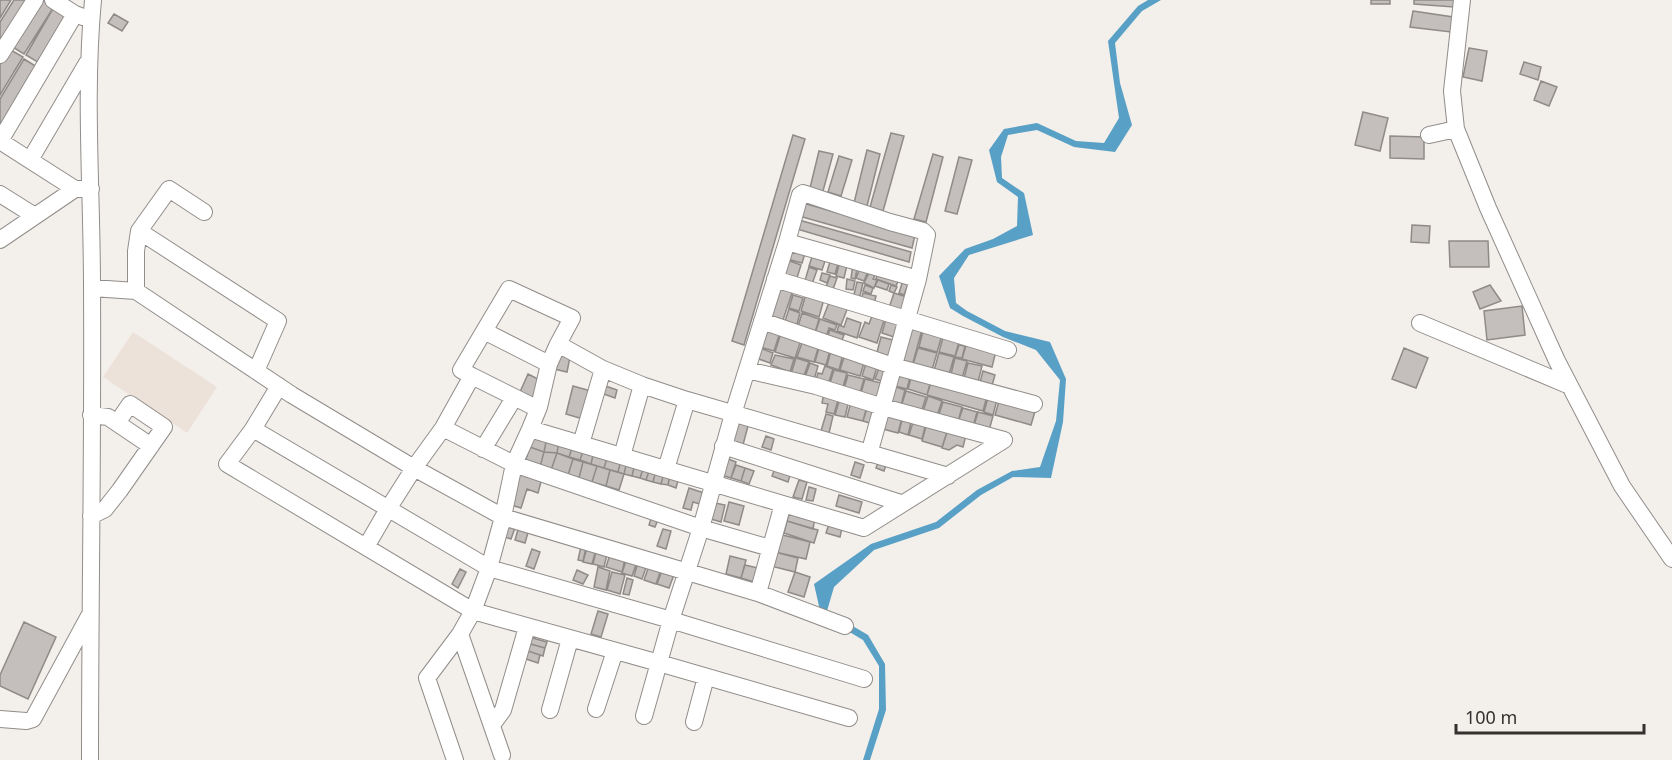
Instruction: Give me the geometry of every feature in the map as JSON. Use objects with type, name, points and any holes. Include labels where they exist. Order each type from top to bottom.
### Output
[{"type":"street","points":[[0,56],[35,0]]},
{"type":"street","points":[[53,0],[75,14],[91,20]]},
{"type":"street","points":[[90,760],[92,288],[83,189],[88,131],[93,0]]},
{"type":"street","points":[[1462,0],[1452,91],[1456,129],[1488,208],[1570,386],[1622,486],[1672,559]]},
{"type":"street","points":[[75,14],[0,141],[83,189]]},
{"type":"street","points":[[30,160],[89,61]]},
{"type":"street","points":[[1429,135],[1456,129]]},
{"type":"street","points":[[0,240],[35,216],[83,189]]},
{"type":"street","points":[[136,291],[136,251],[139,231],[169,189],[204,212]]},
{"type":"street","points":[[0,194],[35,216]]},
{"type":"street","points":[[644,716],[800,195],[806,194],[923,231],[927,235],[918,279],[868,454]]},
{"type":"street","points":[[139,231],[278,321],[256,371]]},
{"type":"street","points":[[787,242],[918,279]]},
{"type":"street","points":[[774,279],[1008,350]]},
{"type":"street","points":[[92,288],[136,291],[279,386],[414,468],[503,517],[758,593],[845,626]]},
{"type":"street","points":[[455,760],[427,678],[460,634],[473,611],[489,568],[514,464],[538,409],[549,364],[572,318],[509,289],[461,370],[538,409]]},
{"type":"street","points":[[762,321],[893,366],[1034,404]]},
{"type":"street","points":[[1420,323],[1570,386]]},
{"type":"street","points":[[484,331],[549,364]]},
{"type":"street","points":[[558,344],[603,369],[642,385],[733,414],[948,476]]},
{"type":"street","points":[[581,444],[603,369]]},
{"type":"street","points":[[530,429],[864,528],[1004,440],[816,386],[747,370]]},
{"type":"street","points":[[366,547],[414,468],[443,428],[472,376]]},
{"type":"street","points":[[622,456],[642,385]]},
{"type":"street","points":[[279,386],[253,429],[227,464],[473,611],[849,718]]},
{"type":"street","points":[[483,449],[514,398]]},
{"type":"street","points":[[666,469],[687,400]]},
{"type":"street","points":[[91,516],[105,509],[164,427],[130,405],[117,423]]},
{"type":"street","points":[[91,415],[108,417],[151,446]]},
{"type":"street","points":[[443,428],[514,464],[701,528],[770,548]]},
{"type":"street","points":[[253,429],[489,568],[864,679]]},
{"type":"street","points":[[723,446],[901,503]]},
{"type":"street","points":[[758,593],[783,504]]},
{"type":"street","points":[[0,719],[26,721],[33,719],[90,612]]},
{"type":"street","points":[[492,725],[503,710],[527,627]]},
{"type":"street","points":[[460,634],[502,755]]},
{"type":"street","points":[[550,710],[570,639]]},
{"type":"street","points":[[597,709],[615,651]]},
{"type":"street","points":[[694,722],[706,677]]},
{"type":"shaded area","points":[[133,332],[217,387],[187,433],[103,377]]},
{"type":"water","points":[[1148,0],[1161,0],[1142,11],[1115,43],[1120,83],[1132,125],[1115,152],[1074,147],[1037,130],[1008,135],[1001,157],[1002,178],[1024,193],[1033,235],[969,255],[954,278],[956,303],[967,311],[1005,331],[1050,342],[1066,379],[1063,422],[1051,478],[1013,477],[981,495],[939,528],[874,550],[834,587],[827,611],[868,635],[885,664],[886,710],[870,760],[863,760],[879,709],[879,666],[863,640],[821,615],[814,584],[871,544],[936,522],[977,490],[1012,471],[1040,467],[1056,421],[1060,380],[1036,350],[1003,337],[950,308],[939,276],[965,249],[993,239],[1017,226],[1018,197],[997,182],[989,150],[1004,129],[1037,123],[1076,141],[1104,143],[1119,118],[1108,41],[1138,6]]},
{"type":"building","points":[[0,0],[11,0],[0,18]]},
{"type":"building","points":[[14,0],[30,0],[0,40],[0,22]]},
{"type":"building","points":[[39,0],[47,0],[55,5],[24,54],[11,46]]},
{"type":"building","points":[[1371,0],[1390,0],[1390,4],[1371,4]]},
{"type":"building","points":[[1414,0],[1454,0],[1454,7],[1414,4]]},
{"type":"building","points":[[55,5],[69,13],[41,64],[26,55]]},
{"type":"building","points":[[1413,11],[1453,17],[1451,32],[1410,27]]},
{"type":"building","points":[[114,14],[128,22],[122,31],[108,23]]},
{"type":"building","points":[[1469,48],[1487,51],[1482,81],[1463,77]]},
{"type":"building","points":[[9,49],[23,57],[0,95],[0,64]]},
{"type":"building","points":[[24,59],[37,67],[2,123],[0,122],[0,99]]},
{"type":"building","points":[[1524,62],[1541,67],[1538,80],[1520,74]]},
{"type":"building","points":[[1541,81],[1557,87],[1549,106],[1534,100]]},
{"type":"building","points":[[1363,112],[1388,118],[1380,151],[1355,145]]},
{"type":"building","points":[[891,133],[904,136],[883,211],[870,207]]},
{"type":"building","points":[[793,135],[805,139],[744,345],[732,341]]},
{"type":"building","points":[[1390,136],[1424,137],[1424,159],[1390,158]]},
{"type":"building","points":[[867,150],[880,154],[867,206],[854,203]]},
{"type":"building","points":[[819,151],[833,154],[823,191],[810,188]]},
{"type":"building","points":[[933,154],[943,157],[926,222],[914,219]]},
{"type":"building","points":[[839,156],[852,160],[841,196],[828,192]]},
{"type":"building","points":[[959,157],[972,160],[957,214],[945,211]]},
{"type":"building","points":[[803,203],[915,235],[912,248],[799,216]]},
{"type":"building","points":[[799,220],[911,252],[909,262],[797,229]]},
{"type":"building","points":[[1412,225],[1430,226],[1429,243],[1411,242]]},
{"type":"building","points":[[1449,241],[1488,241],[1489,267],[1450,267]]},
{"type":"building","points":[[790,246],[806,250],[802,263],[787,259]]},
{"type":"building","points":[[814,251],[827,255],[822,270],[809,266]]},
{"type":"building","points":[[831,258],[839,260],[835,274],[827,272]]},
{"type":"building","points":[[841,258],[848,261],[844,278],[836,276]]},
{"type":"building","points":[[787,260],[801,265],[796,281],[782,276]]},
{"type":"building","points":[[853,264],[858,265],[855,279],[851,278]]},
{"type":"building","points":[[861,266],[869,269],[864,281],[856,278]]},
{"type":"building","points":[[809,267],[817,270],[811,287],[804,284]]},
{"type":"building","points":[[872,267],[878,270],[873,279],[877,280],[874,288],[864,283]]},
{"type":"building","points":[[878,272],[899,279],[896,286],[876,279]]},
{"type":"building","points":[[822,273],[830,275],[827,283],[820,280]]},
{"type":"building","points":[[830,276],[837,278],[832,292],[825,290]]},
{"type":"building","points":[[904,277],[910,279],[904,295],[899,293]]},
{"type":"building","points":[[847,279],[855,281],[853,290],[846,289]]},
{"type":"building","points":[[878,280],[889,284],[887,290],[875,286]]},
{"type":"building","points":[[857,282],[863,283],[859,300],[853,299]]},
{"type":"building","points":[[778,285],[793,290],[781,326],[766,322]]},
{"type":"building","points":[[865,285],[873,288],[871,294],[863,291]]},
{"type":"building","points":[[891,285],[897,287],[894,293],[889,291]]},
{"type":"building","points":[[1490,285],[1501,301],[1480,309],[1473,292]]},
{"type":"building","points":[[863,293],[876,296],[874,304],[861,300]]},
{"type":"building","points":[[894,293],[910,298],[905,313],[889,308]]},
{"type":"building","points":[[806,294],[824,299],[819,317],[801,311]]},
{"type":"building","points":[[793,295],[803,298],[799,311],[789,308]]},
{"type":"building","points":[[830,300],[848,307],[841,325],[823,318]]},
{"type":"building","points":[[1522,306],[1525,335],[1487,340],[1484,311]]},
{"type":"building","points":[[789,309],[800,313],[796,328],[784,324]]},
{"type":"building","points":[[802,313],[819,319],[814,336],[797,330]]},
{"type":"building","points":[[872,316],[884,320],[877,343],[859,337],[865,322],[869,324]]},
{"type":"building","points":[[847,318],[861,323],[857,338],[837,331],[839,325],[844,327]]},
{"type":"building","points":[[820,319],[837,325],[835,330],[829,328],[826,337],[815,333]]},
{"type":"building","points":[[886,319],[902,324],[897,338],[882,333]]},
{"type":"building","points":[[909,322],[923,326],[912,366],[898,361]]},
{"type":"building","points":[[763,327],[780,332],[774,351],[757,346]]},
{"type":"building","points":[[924,327],[943,332],[937,352],[919,347]]},
{"type":"building","points":[[830,330],[844,335],[840,345],[826,341]]},
{"type":"building","points":[[781,333],[801,340],[795,358],[775,352]]},
{"type":"building","points":[[944,334],[960,338],[955,356],[939,352]]},
{"type":"building","points":[[881,337],[897,341],[891,360],[876,356]]},
{"type":"building","points":[[803,340],[819,345],[814,362],[797,357]]},
{"type":"building","points":[[967,342],[996,351],[992,367],[962,359]]},
{"type":"building","points":[[959,345],[965,346],[962,358],[955,357]]},
{"type":"building","points":[[760,348],[773,353],[770,363],[756,358]]},
{"type":"building","points":[[819,348],[830,350],[826,365],[815,362]]},
{"type":"building","points":[[918,348],[937,353],[931,373],[912,368]]},
{"type":"building","points":[[1404,348],[1428,358],[1416,388],[1392,379]]},
{"type":"building","points":[[831,350],[843,354],[839,370],[827,366]]},
{"type":"building","points":[[939,353],[954,357],[948,378],[933,374]]},
{"type":"building","points":[[845,354],[865,360],[860,376],[840,370]]},
{"type":"building","points":[[557,355],[570,357],[567,372],[554,369]]},
{"type":"building","points":[[775,355],[794,359],[790,372],[771,365]]},
{"type":"building","points":[[796,358],[809,362],[803,378],[791,374]]},
{"type":"building","points":[[955,358],[967,361],[961,382],[950,378]]},
{"type":"building","points":[[867,360],[878,364],[873,380],[862,376]]},
{"type":"building","points":[[810,363],[818,366],[813,383],[804,380]]},
{"type":"building","points":[[968,363],[982,366],[977,386],[963,382]]},
{"type":"building","points":[[880,365],[890,368],[885,382],[875,379]]},
{"type":"building","points":[[825,366],[833,369],[827,388],[815,384],[818,373],[822,374]]},
{"type":"building","points":[[896,369],[911,373],[907,389],[891,385]]},
{"type":"building","points":[[834,370],[847,373],[843,387],[830,383]]},
{"type":"building","points":[[983,371],[995,375],[991,389],[979,386]]},
{"type":"building","points":[[528,374],[542,381],[533,399],[520,392]]},
{"type":"building","points":[[912,374],[931,380],[927,395],[908,389]]},
{"type":"building","points":[[848,375],[864,379],[859,396],[843,392]]},
{"type":"building","points":[[865,379],[885,384],[881,399],[861,393]]},
{"type":"building","points":[[932,379],[987,396],[983,411],[927,395]]},
{"type":"building","points":[[600,384],[617,390],[615,398],[598,392]]},
{"type":"building","points":[[890,385],[905,390],[900,409],[885,404]]},
{"type":"building","points":[[573,386],[591,391],[583,419],[566,414]]},
{"type":"building","points":[[906,391],[926,397],[920,416],[900,410]]},
{"type":"building","points":[[824,393],[839,397],[834,414],[826,412],[828,404],[822,403]]},
{"type":"building","points":[[989,394],[998,396],[993,415],[984,412]]},
{"type":"building","points":[[928,396],[942,401],[936,419],[922,415]]},
{"type":"building","points":[[840,398],[849,400],[845,417],[835,415]]},
{"type":"building","points":[[852,398],[868,402],[863,421],[847,417]]},
{"type":"building","points":[[1000,398],[1036,408],[1031,425],[995,415]]},
{"type":"building","points":[[943,402],[962,407],[957,425],[937,420]]},
{"type":"building","points":[[868,405],[880,409],[876,425],[863,421]]},
{"type":"building","points":[[963,408],[977,412],[973,427],[958,422]]},
{"type":"building","points":[[884,409],[903,414],[898,433],[879,428]]},
{"type":"building","points":[[978,412],[993,416],[988,434],[973,429]]},
{"type":"building","points":[[826,414],[833,416],[829,433],[821,431]]},
{"type":"building","points":[[903,416],[912,418],[908,435],[899,432]]},
{"type":"building","points":[[914,419],[926,423],[922,439],[909,435]]},
{"type":"building","points":[[737,420],[749,422],[743,445],[732,443]]},
{"type":"building","points":[[927,423],[948,429],[942,447],[922,441]]},
{"type":"building","points":[[948,429],[966,435],[963,447],[957,445],[949,450],[942,448]]},
{"type":"building","points":[[534,434],[547,437],[544,452],[530,447]]},
{"type":"building","points":[[766,436],[774,439],[771,450],[762,447]]},
{"type":"building","points":[[547,437],[559,441],[557,453],[544,452]]},
{"type":"building","points":[[559,441],[573,445],[569,457],[557,453]]},
{"type":"building","points":[[573,445],[584,448],[580,460],[569,457]]},
{"type":"building","points":[[530,447],[544,452],[540,467],[525,462]]},
{"type":"building","points":[[584,448],[594,451],[591,464],[580,460]]},
{"type":"building","points":[[594,451],[608,455],[604,468],[591,464]]},
{"type":"building","points":[[544,452],[557,453],[551,470],[540,467]]},
{"type":"building","points":[[557,453],[573,459],[568,475],[551,470]]},
{"type":"building","points":[[608,455],[621,460],[618,472],[604,468]]},
{"type":"building","points":[[726,458],[736,462],[731,478],[721,475]]},
{"type":"building","points":[[573,459],[583,462],[579,478],[568,475]]},
{"type":"building","points":[[621,460],[627,461],[624,474],[618,472]]},
{"type":"building","points":[[879,460],[887,462],[884,471],[876,468]]},
{"type":"building","points":[[627,461],[635,463],[632,476],[624,474]]},
{"type":"building","points":[[583,462],[597,466],[592,482],[579,478]]},
{"type":"building","points":[[855,462],[864,465],[860,478],[851,475]]},
{"type":"building","points":[[635,463],[644,466],[640,478],[632,476]]},
{"type":"building","points":[[736,465],[745,468],[741,481],[731,478]]},
{"type":"building","points":[[597,466],[610,470],[606,486],[592,482]]},
{"type":"building","points":[[644,466],[650,468],[646,480],[640,478]]},
{"type":"building","points":[[776,466],[791,472],[788,482],[772,476]]},
{"type":"building","points":[[650,468],[656,470],[653,482],[646,480]]},
{"type":"building","points":[[745,468],[754,471],[749,484],[741,481]]},
{"type":"building","points":[[610,470],[624,474],[619,490],[606,486]]},
{"type":"building","points":[[656,470],[664,473],[661,484],[653,482]]},
{"type":"building","points":[[521,471],[542,478],[538,493],[527,489],[521,508],[511,505]]},
{"type":"building","points":[[664,473],[670,475],[668,485],[661,484]]},
{"type":"building","points":[[670,475],[679,477],[676,488],[668,485]]},
{"type":"building","points":[[799,480],[807,482],[802,499],[793,497]]},
{"type":"building","points":[[809,487],[816,489],[813,501],[806,500]]},
{"type":"building","points":[[689,488],[704,493],[700,504],[693,502],[691,510],[683,508]]},
{"type":"building","points":[[839,495],[862,502],[859,513],[836,506]]},
{"type":"building","points":[[729,502],[744,506],[739,525],[724,521]]},
{"type":"building","points":[[715,503],[725,505],[721,522],[711,519]]},
{"type":"building","points":[[790,510],[815,518],[813,529],[787,521]]},
{"type":"building","points":[[652,515],[659,517],[655,527],[649,525]]},
{"type":"building","points":[[787,521],[818,530],[814,543],[784,533]]},
{"type":"building","points":[[506,522],[516,525],[511,539],[502,536]]},
{"type":"building","points":[[829,524],[842,528],[840,537],[826,533]]},
{"type":"building","points":[[519,526],[529,529],[525,543],[515,540]]},
{"type":"building","points":[[663,529],[671,531],[666,549],[657,546]]},
{"type":"building","points":[[779,534],[810,542],[806,559],[775,552]]},
{"type":"building","points":[[582,542],[587,543],[583,561],[578,560]]},
{"type":"building","points":[[588,544],[597,546],[592,564],[583,562]]},
{"type":"building","points":[[597,547],[608,550],[604,567],[593,564]]},
{"type":"building","points":[[532,549],[540,552],[534,569],[526,566]]},
{"type":"building","points":[[611,551],[626,555],[622,572],[606,567]]},
{"type":"building","points":[[775,552],[798,558],[795,572],[771,566]]},
{"type":"building","points":[[628,555],[638,559],[632,576],[622,573]]},
{"type":"building","points":[[730,556],[746,560],[741,578],[726,574]]},
{"type":"building","points":[[639,559],[648,562],[642,579],[634,576]]},
{"type":"building","points":[[650,563],[662,567],[656,584],[644,580]]},
{"type":"building","points":[[745,565],[758,568],[754,582],[741,578]]},
{"type":"building","points":[[598,567],[610,571],[606,590],[594,587]]},
{"type":"building","points":[[663,568],[675,572],[669,588],[657,584]]},
{"type":"building","points":[[460,569],[466,572],[458,588],[452,584]]},
{"type":"building","points":[[577,570],[588,575],[583,584],[573,580]]},
{"type":"building","points":[[612,572],[625,575],[620,594],[607,590]]},
{"type":"building","points":[[795,572],[810,577],[804,597],[788,592]]},
{"type":"building","points":[[627,578],[633,580],[629,595],[623,594]]},
{"type":"building","points":[[598,611],[608,614],[601,637],[591,634]]},
{"type":"building","points":[[24,622],[56,637],[28,699],[0,686],[0,675]]},
{"type":"building","points":[[529,637],[547,642],[545,648],[527,643]]},
{"type":"building","points":[[527,643],[545,648],[543,656],[525,650]]},
{"type":"building","points":[[525,650],[540,655],[538,663],[523,658]]}]
